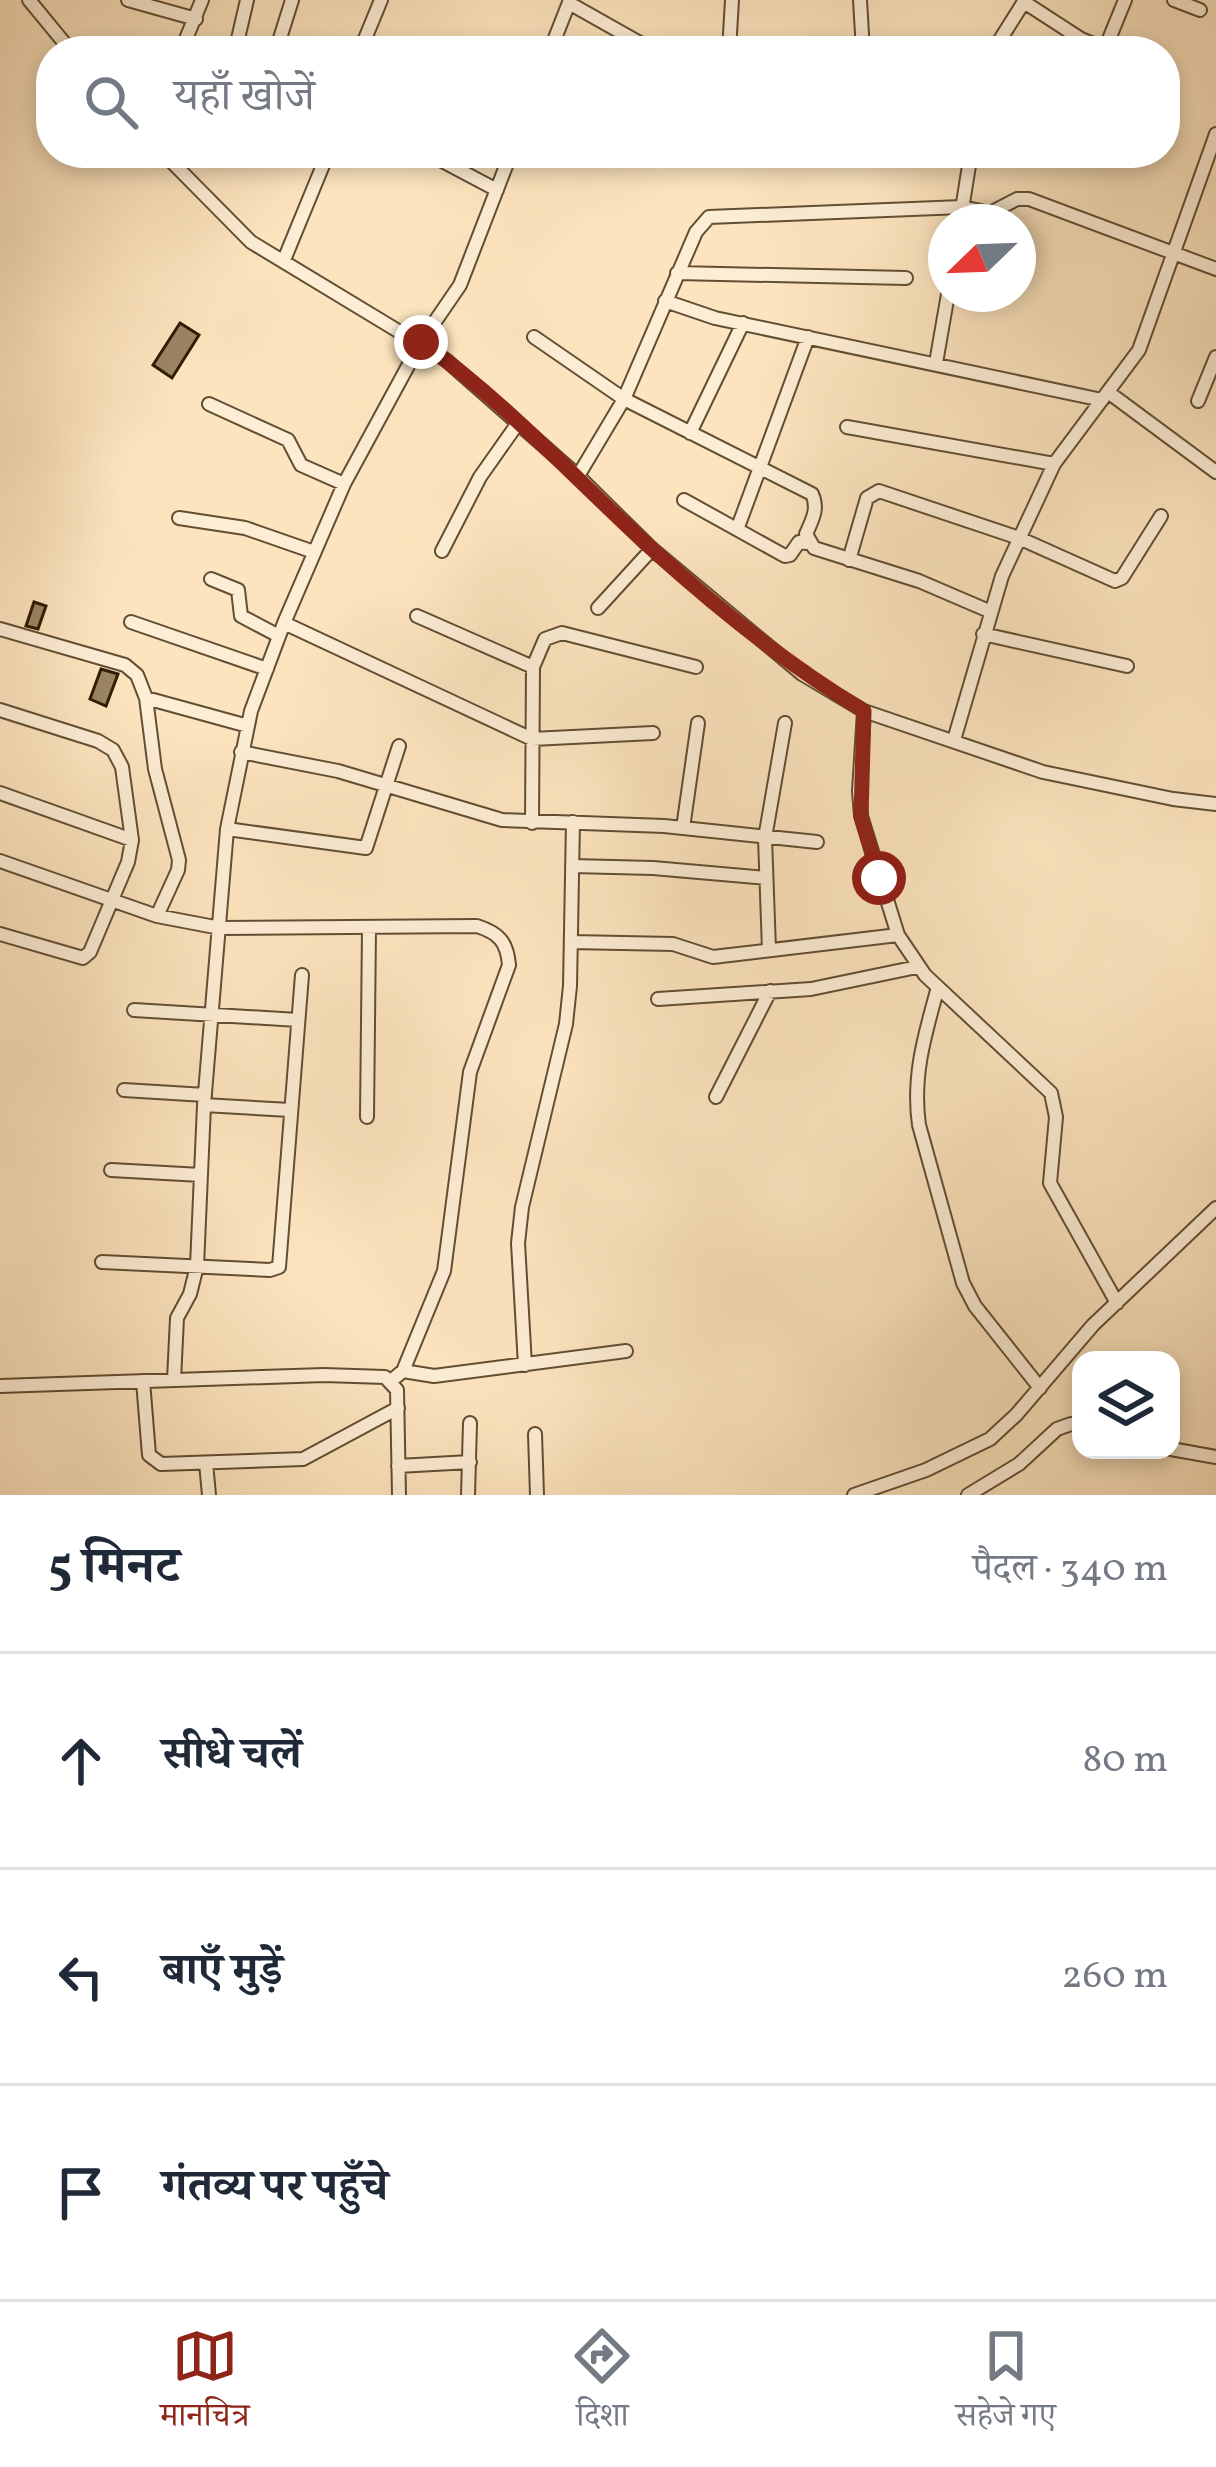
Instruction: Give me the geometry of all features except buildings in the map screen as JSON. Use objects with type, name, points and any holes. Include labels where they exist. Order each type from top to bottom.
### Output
[{"type":"street","points":[[29,0],[59,36]]},
{"type":"street","points":[[128,0],[196,20]]},
{"type":"street","points":[[188,36],[202,0]]},
{"type":"street","points":[[239,36],[247,0]]},
{"type":"street","points":[[281,36],[292,0]]},
{"type":"street","points":[[366,36],[381,0]]},
{"type":"street","points":[[730,36],[732,1],[748,0]]},
{"type":"street","points":[[860,0],[861,36]]},
{"type":"street","points":[[1113,36],[1125,0]]},
{"type":"street","points":[[1174,0],[1200,10]]},
{"type":"street","points":[[556,36],[569,1],[629,36]]},
{"type":"street","points":[[1003,36],[1025,1],[1077,36]]},
{"type":"street","points":[[954,740],[989,611],[1019,538],[1054,464],[1139,350],[1216,134]]},
{"type":"street","points":[[178,168],[251,242],[421,342],[772,652],[864,711],[1043,772],[1173,800],[1216,804]]},
{"type":"street","points":[[284,260],[322,168]]},
{"type":"street","points":[[455,168],[497,190]]},
{"type":"street","points":[[174,1380],[178,1318],[197,1266],[204,1100],[226,829],[248,726],[281,629],[344,484],[421,342],[460,285],[505,168]]},
{"type":"street","points":[[963,204],[968,168]]},
{"type":"street","points":[[1009,204],[1029,199],[1216,269]]},
{"type":"street","points":[[578,476],[624,398],[695,232],[709,217],[928,215]]},
{"type":"street","points":[[677,273],[906,278]]},
{"type":"street","points":[[665,301],[742,323],[1106,396],[1216,472]]},
{"type":"street","points":[[936,363],[945,312]]},
{"type":"street","points":[[691,433],[742,323]]},
{"type":"street","points":[[534,337],[624,398],[812,494],[816,504],[807,543]]},
{"type":"street","points":[[739,527],[808,337]]},
{"type":"street","points":[[1198,401],[1216,357]]},
{"type":"street","points":[[209,404],[287,440],[302,465],[344,484]]},
{"type":"street","points":[[442,551],[480,477],[518,423]]},
{"type":"street","points":[[847,427],[1054,464]]},
{"type":"street","points":[[849,560],[867,498],[879,491],[1019,538],[1119,581],[1160,516]]},
{"type":"street","points":[[685,500],[784,556],[799,542],[807,543],[920,581],[989,611]]},
{"type":"street","points":[[178,518],[245,528],[314,552]]},
{"type":"street","points":[[598,608],[652,549]]},
{"type":"street","points":[[211,579],[238,590],[241,616],[532,739],[653,733]]},
{"type":"street","points":[[417,616],[533,667]]},
{"type":"street","points":[[130,622],[267,669]]},
{"type":"street","points":[[0,629],[125,665],[137,675],[146,698],[155,769],[178,860],[157,916]]},
{"type":"street","points":[[532,823],[533,667],[545,639],[562,633],[696,667]]},
{"type":"street","points":[[982,634],[1127,666]]},
{"type":"street","points":[[146,698],[248,726]]},
{"type":"street","points":[[0,710],[113,750],[122,767],[133,840],[90,952],[83,958],[0,934]]},
{"type":"street","points":[[864,711],[861,816],[898,935],[917,967],[1051,1093],[1056,1117],[1050,1183],[1118,1303]]},
{"type":"street","points":[[683,828],[698,723]]},
{"type":"street","points":[[769,950],[765,838],[784,723]]},
{"type":"street","points":[[226,829],[366,848],[399,746]]},
{"type":"street","points":[[241,752],[338,771],[502,820],[683,828],[817,842]]},
{"type":"street","points":[[0,793],[133,840]]},
{"type":"street","points":[[525,1365],[518,1275],[522,1207],[566,1024],[573,823]]},
{"type":"street","points":[[0,861],[157,916],[220,928],[477,926],[500,937],[508,950],[509,965],[470,1072],[444,1271],[397,1376],[399,1495]]},
{"type":"street","points":[[572,866],[766,878]]},
{"type":"street","points":[[367,1117],[369,929]]},
{"type":"street","points":[[571,942],[673,944],[713,957],[898,935]]},
{"type":"street","points":[[658,999],[811,988],[917,967]]},
{"type":"street","points":[[102,1262],[278,1268],[302,974]]},
{"type":"street","points":[[938,987],[919,1053],[915,1101],[919,1125],[963,1283],[975,1306],[1040,1388]]},
{"type":"street","points":[[716,1097],[770,992]]},
{"type":"street","points":[[134,1010],[298,1020]]},
{"type":"street","points":[[124,1090],[290,1110]]},
{"type":"street","points":[[111,1170],[201,1174]]},
{"type":"street","points":[[854,1495],[926,1470],[990,1439],[1080,1339],[1216,1208]]},
{"type":"street","points":[[0,1386],[434,1376],[626,1351]]},
{"type":"street","points":[[143,1381],[150,1459],[160,1464],[303,1459],[398,1408]]},
{"type":"street","points":[[469,1495],[470,1423]]},
{"type":"street","points":[[968,1495],[1019,1463],[1057,1429],[1072,1424]]},
{"type":"street","points":[[536,1433],[536,1495]]},
{"type":"street","points":[[1180,1451],[1216,1457]]},
{"type":"street","points":[[206,1462],[208,1495]]},
{"type":"street","points":[[398,1466],[470,1462]]},
{"type":"route","points":[[421,342],[772,652],[864,711],[861,816],[879,878]]}]
